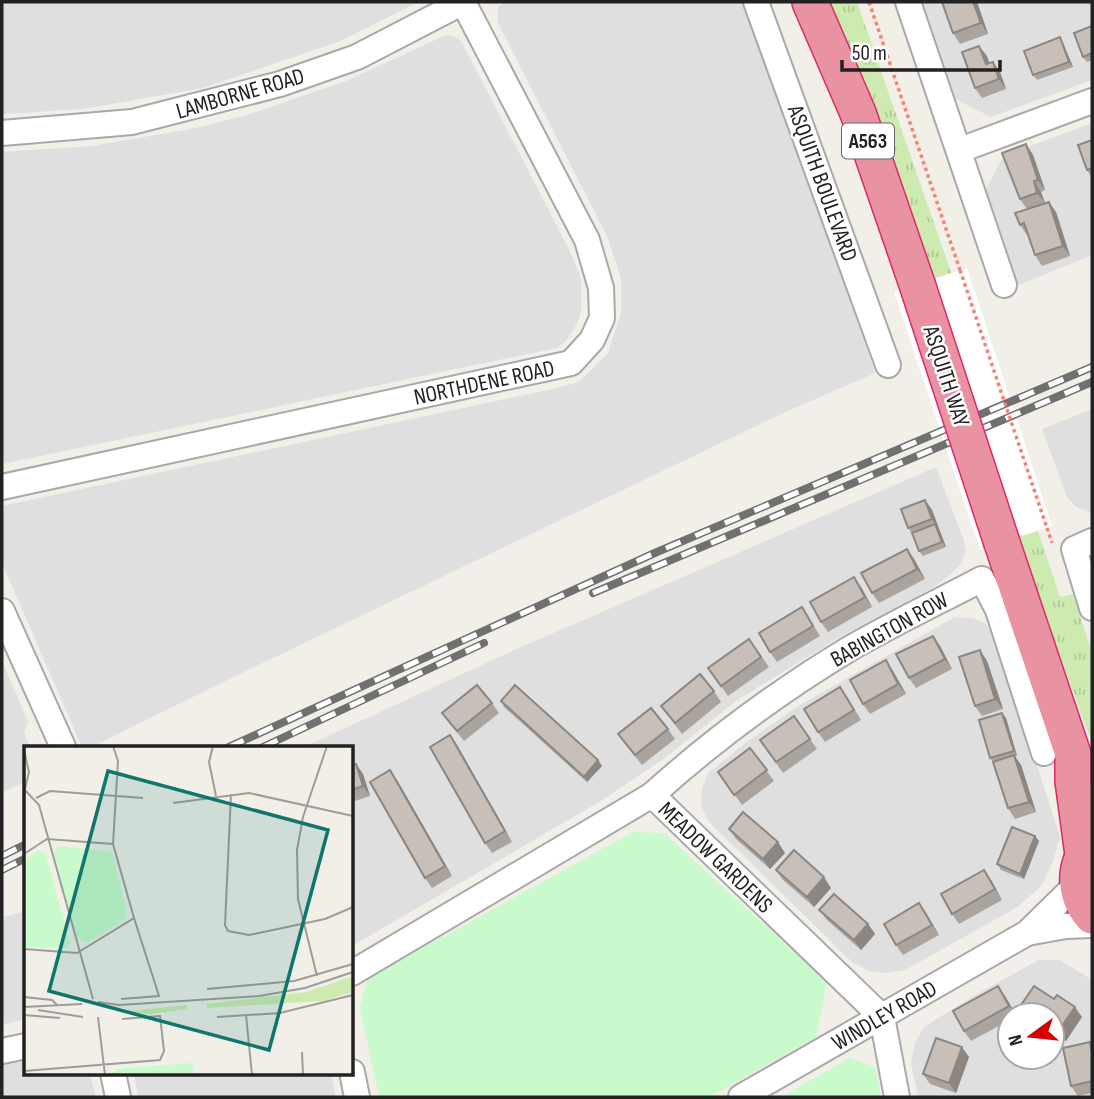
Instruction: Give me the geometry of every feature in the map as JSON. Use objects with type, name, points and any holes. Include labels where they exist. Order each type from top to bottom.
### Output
[{"type":"highway","name":"ASQUITH WAY","points":[[810,2],[858,113],[917,284],[1070,760],[1084,861],[1081,900],[1092,916]]},
{"type":"street","name":"LAMBORNE ROAD","points":[[2,133],[132,122],[280,84],[358,57],[463,2]]},
{"type":"street","name":"NORTHDENE ROAD","points":[[2,487],[571,363],[592,340],[602,318],[601,288],[587,240],[463,2]]},
{"type":"street","name":"ASQUITH BOULEVARD","points":[[757,2],[888,365]]},
{"type":"street","points":[[908,2],[1004,285]]},
{"type":"street","points":[[960,150],[1092,101]]},
{"type":"street","points":[[1092,541],[1074,549],[1092,608]]},
{"type":"street","name":"BABINGTON ROW","points":[[652,795],[699,753],[796,682],[852,648],[982,579],[1070,760]]},
{"type":"street","points":[[2,611],[63,746]]},
{"type":"street","name":"MEADOW GARDENS","points":[[354,972],[652,795],[882,1017]]},
{"type":"street","name":"WINDLEY ROAD","points":[[1027,933],[1084,861]]},
{"type":"street","name":"WINDLEY ROAD","points":[[741,1097],[1027,933],[1066,926],[1092,925]]},
{"type":"street","points":[[882,1017],[897,1097]]},
{"type":"street","points":[[2,1051],[24,1046]]},
{"type":"street","points":[[113,1074],[118,1097]]},
{"type":"street","points":[[352,1074],[357,1097]]},
{"type":"path","points":[[869,2],[1047,528]]},
{"type":"shaded area","points":[[2,2],[419,2],[338,42],[203,88],[83,109],[2,114]]},
{"type":"shaded area","points":[[503,2],[743,2],[770,70],[875,373],[781,414],[94,746],[82,746],[2,563],[2,506],[557,388],[579,382],[608,353],[621,313],[621,279],[608,238],[498,23],[498,7]]},
{"type":"shaded area","points":[[921,2],[1092,2],[1092,80],[991,117],[955,99]]},
{"type":"shaded area","points":[[446,35],[461,41],[569,249],[581,278],[581,310],[578,322],[566,341],[557,348],[2,464],[2,152],[92,146],[196,128],[247,115],[346,81]]},
{"type":"shaded area","points":[[1092,123],[1092,255],[1017,286],[986,190],[1003,156]]},
{"type":"shaded area","points":[[1092,409],[1091,513],[1076,507],[1067,497],[1042,429]]},
{"type":"shaded area","points":[[936,467],[963,538],[966,552],[961,564],[931,589],[838,638],[736,701],[665,758],[601,801],[354,945],[354,746],[306,746],[512,651]]},
{"type":"shaded area","points":[[955,617],[972,618],[985,623],[997,640],[1060,837],[1053,862],[1041,886],[1016,908],[905,970],[886,973],[869,971],[852,962],[708,821],[701,806],[702,789],[708,773],[798,706]]},
{"type":"shaded area","points":[[2,661],[28,722],[24,733],[30,746],[24,746],[24,782],[2,793]]},
{"type":"shaded area","points":[[24,912],[24,1020],[2,1025],[2,917]]},
{"type":"shaded area","points":[[1039,960],[1060,960],[1092,980],[1092,1097],[918,1097],[911,1063],[915,1043],[924,1027]]},
{"type":"shaded area","points":[[24,1059],[24,1074],[90,1074],[96,1097],[2,1097],[2,1063]]},
{"type":"shaded area","points":[[134,1074],[331,1074],[336,1097],[138,1097]]},
{"type":"green space","points":[[826,2],[857,2],[975,341],[956,348]]},
{"type":"green space","points":[[1005,432],[1060,597],[1073,594],[1092,653],[1092,736],[1089,735],[1050,629],[987,439]]},
{"type":"green space","points":[[633,832],[664,833],[827,982],[816,1037],[709,1097],[379,1097],[360,1008],[368,978]]},
{"type":"green space","points":[[849,1058],[875,1067],[881,1097],[782,1097]]},
{"type":"pier","points":[[967,268],[1052,526],[980,550],[894,292]]},
{"type":"building","points":[[942,2],[973,2],[981,23],[953,33]]},
{"type":"building","points":[[1092,26],[1092,53],[1083,57],[1074,33]]},
{"type":"building","points":[[1060,37],[1069,62],[1033,75],[1024,51]]},
{"type":"building","points":[[979,46],[986,64],[993,62],[999,79],[975,88],[962,52]]},
{"type":"building","points":[[1092,140],[1092,168],[1087,170],[1078,145]]},
{"type":"building","points":[[1026,144],[1038,180],[1034,181],[1037,193],[1020,199],[1002,153]]},
{"type":"building","points":[[1049,202],[1063,246],[1035,255],[1024,223],[1020,225],[1015,213]]},
{"type":"building","points":[[925,500],[932,519],[908,528],[901,509]]},
{"type":"building","points":[[935,524],[942,542],[919,551],[912,533]]},
{"type":"building","points":[[907,549],[917,569],[872,593],[861,573]]},
{"type":"building","points":[[854,577],[865,597],[821,622],[810,602]]},
{"type":"building","points":[[802,607],[813,626],[770,652],[759,633]]},
{"type":"building","points":[[933,636],[945,659],[909,678],[896,654]]},
{"type":"building","points":[[749,639],[761,657],[721,686],[708,668]]},
{"type":"building","points":[[980,650],[995,699],[975,706],[959,657]]},
{"type":"building","points":[[886,660],[898,684],[863,704],[850,680]]},
{"type":"building","points":[[700,674],[714,691],[675,723],[661,706]]},
{"type":"building","points":[[477,685],[492,703],[457,731],[442,713]]},
{"type":"building","points":[[515,685],[598,760],[584,777],[501,701]]},
{"type":"building","points":[[840,687],[854,710],[818,732],[804,709]]},
{"type":"building","points":[[651,708],[668,729],[635,755],[618,734]]},
{"type":"building","points":[[1002,713],[1014,751],[990,758],[979,720]]},
{"type":"building","points":[[794,716],[810,739],[776,762],[760,740]]},
{"type":"building","points":[[450,735],[505,831],[485,843],[430,747]]},
{"type":"building","points":[[750,748],[767,770],[734,795],[718,772]]},
{"type":"building","points":[[1014,755],[1029,802],[1008,808],[993,762]]},
{"type":"building","points":[[354,764],[363,786],[354,789]]},
{"type":"building","points":[[390,770],[445,866],[425,878],[370,782]]},
{"type":"building","points":[[743,812],[778,842],[763,859],[729,829]]},
{"type":"building","points":[[1012,827],[1035,836],[1020,874],[997,864]]},
{"type":"building","points":[[794,850],[824,877],[807,897],[776,870]]},
{"type":"building","points":[[984,870],[995,889],[952,914],[941,894]]},
{"type":"building","points":[[834,894],[868,924],[854,940],[819,910]]},
{"type":"building","points":[[919,903],[932,925],[896,945],[884,924]]},
{"type":"building","points":[[998,986],[1006,1001],[996,1001],[996,1013],[964,1031],[953,1011]]},
{"type":"building","points":[[1034,986],[1054,999],[1057,995],[1066,1001],[1024,1001]]},
{"type":"building","points":[[1066,1001],[1075,1007],[1066,1020]]},
{"type":"building","points":[[936,1038],[962,1047],[949,1083],[923,1074]]},
{"type":"building","points":[[1090,1042],[1092,1081],[1071,1086],[1066,1047]]},
{"type":"railway","points":[[231,746],[657,552],[1092,367]]},
{"type":"railway","points":[[593,593],[1092,382]]},
{"type":"railway","points":[[265,746],[484,643]]},
{"type":"railway","points":[[2,856],[24,845]]},
{"type":"railway","points":[[2,870],[24,859]]}]
